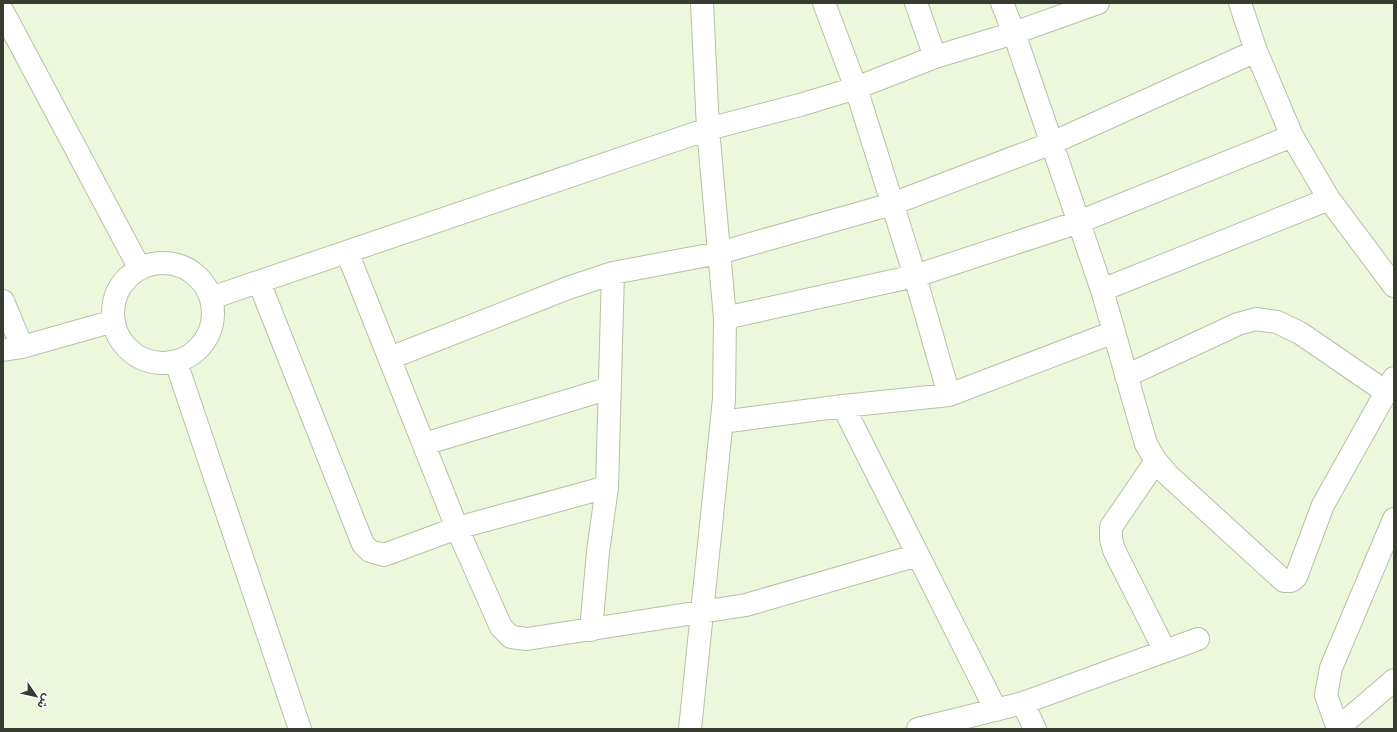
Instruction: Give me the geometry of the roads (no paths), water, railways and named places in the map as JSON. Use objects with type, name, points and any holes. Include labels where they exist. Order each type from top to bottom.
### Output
[{"type":"street","points":[[690,729],[724,398],[725,318],[708,129],[702,3]]},
{"type":"street","points":[[824,3],[856,88],[915,276],[949,395]]},
{"type":"street","points":[[916,3],[935,57]]},
{"type":"street","points":[[1002,3],[1014,33],[1102,290],[1126,376],[1146,444],[1156,461],[1168,475],[1284,581],[1290,581],[1296,577],[1323,505],[1390,385],[1300,332],[1278,322],[1256,319],[1238,324],[1126,376]]},
{"type":"street","points":[[211,298],[708,129],[800,105],[856,88],[935,57],[1014,33],[1098,3]]},
{"type":"street","points":[[1240,3],[1256,51],[1292,136],[1329,199],[1394,286]]},
{"type":"street","points":[[3,12],[140,269]]},
{"type":"street","points":[[390,358],[568,288],[613,273],[720,253],[892,204],[1052,143],[1256,51]]},
{"type":"street","points":[[725,318],[915,276],[1079,222],[1292,136]]},
{"type":"street","points":[[1102,290],[1329,199]]},
{"type":"street","points":[[347,252],[457,528],[501,627],[511,637],[527,639],[746,605],[918,555]]},
{"type":"street","points":[[168,263],[183,267],[195,274],[205,285],[211,298],[213,314],[211,330],[203,344],[191,355],[176,362],[160,363],[143,359],[130,350],[119,337],[114,321],[114,306],[118,291],[127,278],[140,269],[154,264],[168,263]]},
{"type":"street","points":[[591,630],[598,552],[607,487],[613,273]]},
{"type":"street","points":[[259,282],[363,544],[370,551],[384,555],[457,528],[607,487]]},
{"type":"street","points":[[3,301],[13,348],[114,321]]},
{"type":"street","points":[[722,422],[844,406],[949,395],[1114,332]]},
{"type":"street","points":[[176,362],[300,729]]},
{"type":"street","points":[[424,444],[610,388]]},
{"type":"street","points":[[844,406],[996,710]]},
{"type":"street","points":[[1156,461],[1111,527],[1111,539],[1114,550],[1165,651]]},
{"type":"street","points":[[1394,519],[1331,668],[1326,695],[1338,729],[1394,680]]},
{"type":"street","points":[[918,729],[1023,703],[1198,639]]},
{"type":"street","points":[[1023,703],[1035,729]]}]
